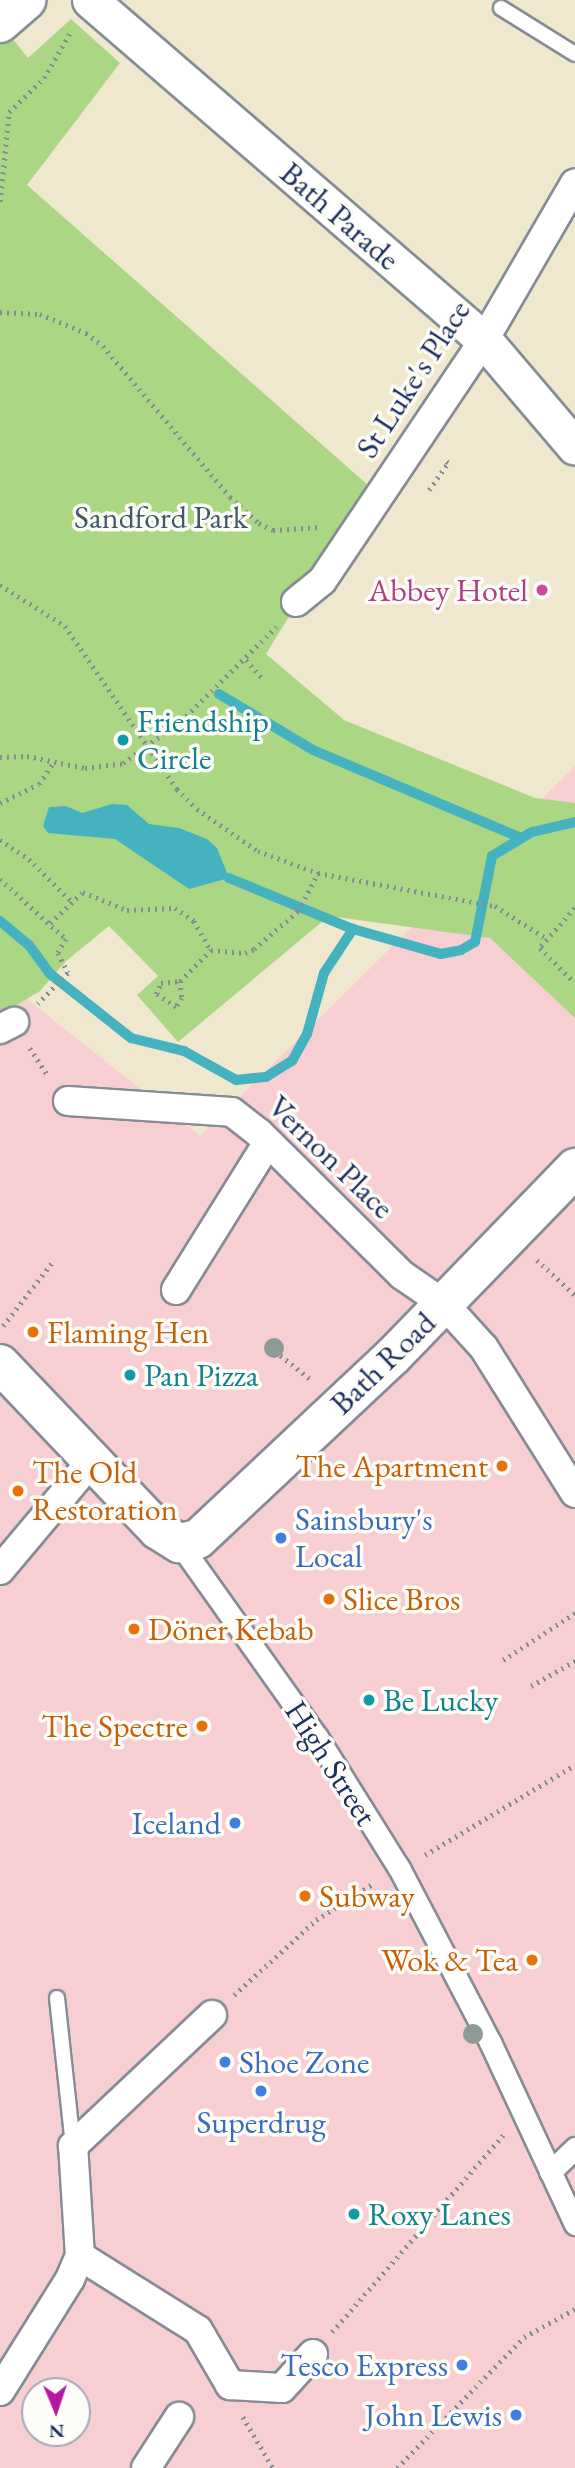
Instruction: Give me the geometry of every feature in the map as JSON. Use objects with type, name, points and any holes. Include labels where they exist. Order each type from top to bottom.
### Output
[{"type":"main road","points":[[0,23],[26,0]]},
{"type":"main road","name":"Bath Road","points":[[179,1543],[212,1529],[444,1304],[575,1168]]},
{"type":"main road","name":"High Street","points":[[0,1364],[158,1530],[179,1543]]},
{"type":"street","name":"Bath Parade","points":[[83,11],[484,340],[571,435]]},
{"type":"street","name":"St Luke's Place","points":[[296,602],[322,581],[484,340],[575,183]]},
{"type":"street","name":"Vernon Place","points":[[68,1101],[232,1112],[268,1142],[402,1275],[444,1304],[484,1348],[575,1493]]},
{"type":"street","points":[[176,1290],[268,1142]]},
{"type":"street","points":[[0,1570],[93,1459]]},
{"type":"street","name":"High Street","points":[[179,1543],[317,1737],[399,1868],[523,2112],[575,2224]]},
{"type":"street","points":[[0,2391],[70,2279],[80,2256],[73,2146],[212,2015]]},
{"type":"street","points":[[550,2172],[575,2148]]},
{"type":"street","points":[[80,2256],[198,2330],[230,2385],[282,2388],[313,2354]]},
{"type":"street","points":[[146,2468],[179,2417]]},
{"type":"lane","points":[[501,8],[575,54]]},
{"type":"lane","points":[[57,1998],[73,2146]]},
{"type":"path","points":[[0,202],[9,112],[44,78],[83,11]]},
{"type":"path","points":[[0,312],[40,314],[86,333],[103,346],[230,497],[259,523],[273,530],[305,526],[353,533]]},
{"type":"path","points":[[429,490],[436,481]]},
{"type":"path","points":[[0,585],[65,626],[177,789],[221,827],[258,851],[318,873],[495,906],[545,938]]},
{"type":"path","points":[[0,757],[27,756],[85,768],[108,766],[148,749],[246,660],[296,602]]},
{"type":"path","points":[[246,660],[262,678]]},
{"type":"path","points":[[0,803],[39,784],[54,762]]},
{"type":"path","points":[[0,839],[29,859],[72,902]]},
{"type":"path","points":[[180,981],[182,998],[176,1007],[156,994],[161,984],[180,981],[211,950],[254,950],[298,911],[318,873]]},
{"type":"path","points":[[0,879],[66,939],[58,953],[68,973],[47,998]]},
{"type":"path","points":[[50,923],[83,892],[127,910],[175,908],[194,921],[211,950]]},
{"type":"path","points":[[575,908],[545,938],[541,950],[575,983]]},
{"type":"path","points":[[511,1236],[575,1295]]},
{"type":"path","points":[[0,1329],[54,1260]]},
{"type":"path","points":[[275,1351],[341,1404]]},
{"type":"path","points":[[503,1660],[575,1613]]},
{"type":"path","points":[[531,1686],[575,1661]]},
{"type":"path","points":[[212,2015],[316,1920],[573,1766]]},
{"type":"path","points":[[313,2354],[523,2112]]},
{"type":"path","points":[[397,2468],[524,2337],[575,2309]]},
{"type":"path","points":[[230,2385],[273,2468]]},
{"type":"shaded area","points":[[575,766],[575,2468],[0,2468],[0,997],[13,988],[200,1136]]},
{"type":"green space","name":"Sandford Park","points":[[71,19],[120,63],[27,185],[369,486],[266,654],[344,720],[535,798],[575,803],[575,1018],[490,938],[329,916],[178,1042],[137,995],[158,976],[109,926],[66,961],[40,991],[0,1015],[0,23],[28,58]]},
{"type":"water","points":[[112,804],[127,805],[149,824],[179,828],[207,839],[217,848],[229,878],[189,889],[115,839],[48,833],[43,826],[49,807],[66,806],[82,813]]},
{"type":"waterway","points":[[219,694],[313,750],[521,838]]},
{"type":"waterway","points":[[0,921],[29,945],[49,973],[131,1038],[184,1051],[236,1080],[266,1077],[292,1061],[307,1034],[324,973],[353,929],[441,954],[461,950],[475,942],[492,856],[532,832],[575,822]]},
{"type":"waterway","points":[[229,878],[353,929]]},
{"type":"place","name":"Abbey Hotel","points":[[542,590]]},
{"type":"place","name":"Friendship Circle","points":[[123,740]]},
{"type":"place","name":"Flaming Hen","points":[[33,1332]]},
{"type":"place","name":"Pan Pizza","points":[[130,1375]]},
{"type":"place","name":"The Apartment","points":[[502,1466]]},
{"type":"place","name":"The Old Restoration","points":[[18,1491]]},
{"type":"place","name":"Sainsbury's Local","points":[[281,1538]]},
{"type":"place","name":"Slice Bros","points":[[329,1599]]},
{"type":"place","name":"Döner Kebab","points":[[134,1629]]},
{"type":"place","name":"Be Lucky","points":[[369,1700]]},
{"type":"place","name":"The Spectre","points":[[202,1726]]},
{"type":"place","name":"Iceland","points":[[235,1823]]},
{"type":"place","name":"Subway","points":[[305,1896]]},
{"type":"place","name":"Wok & Tea","points":[[532,1960]]},
{"type":"place","name":"Shoe Zone","points":[[225,2062]]},
{"type":"place","name":"Superdrug","points":[[261,2091]]},
{"type":"place","name":"Roxy Lanes","points":[[354,2214]]},
{"type":"place","name":"Tesco Express","points":[[462,2365]]},
{"type":"place","name":"John Lewis","points":[[516,2415]]}]
